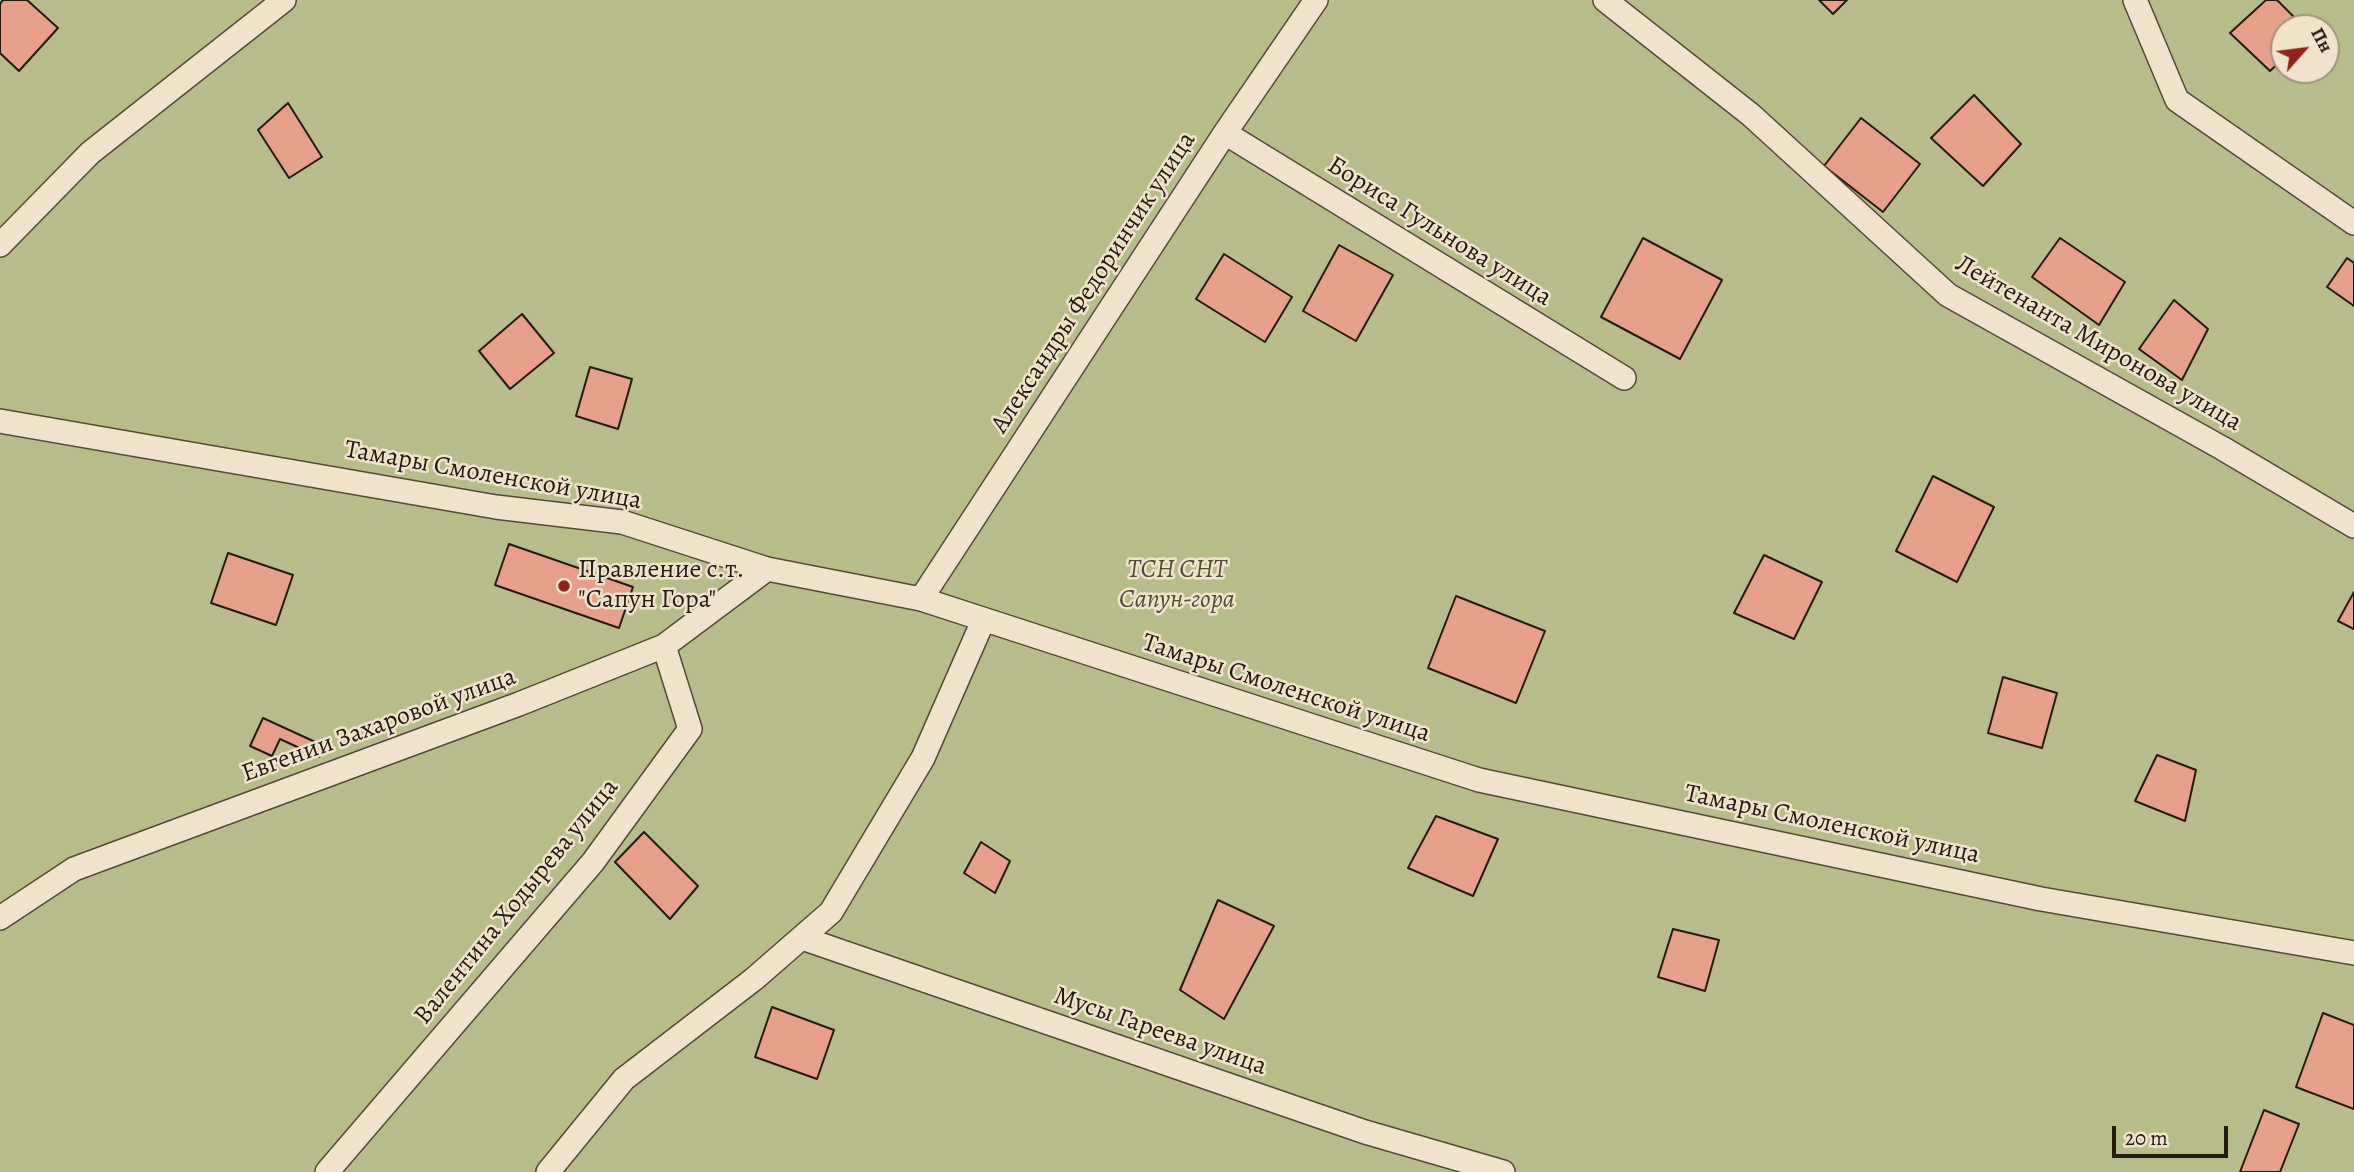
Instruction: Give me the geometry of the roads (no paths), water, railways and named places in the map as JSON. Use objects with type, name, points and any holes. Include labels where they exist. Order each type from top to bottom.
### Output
[{"type":"lane","points":[[0,245],[90,153],[284,0]]},
{"type":"lane","name":"Александры Федоринчик улица","points":[[921,598],[1315,0]]},
{"type":"lane","name":"Лейтенанта Миронова улица","points":[[1605,0],[1751,115],[1948,295],[2222,448],[2354,526]]},
{"type":"lane","points":[[2135,0],[2177,100],[2354,223]]},
{"type":"lane","name":"Бориса Гульнова улица","points":[[1225,133],[1623,378]]},
{"type":"lane","name":"Тамары Смоленской улица","points":[[0,421],[496,507],[622,522],[767,569],[921,598],[984,621],[1479,780],[2041,899],[2354,953]]},
{"type":"lane","name":"Евгении Захаровой улица","points":[[0,918],[74,869],[519,705],[664,646],[767,569]]},
{"type":"lane","points":[[548,1172],[624,1079],[754,979],[831,912],[923,758],[984,621]]},
{"type":"lane","name":"Валентина Ходырева улица","points":[[327,1172],[593,862],[690,729],[664,646]]},
{"type":"lane","name":"Мусы Гареева улица","points":[[802,938],[1364,1132],[1503,1172]]},
{"type":"place","name":"Правление с.т. \"Сапун Гора\"","points":[[564,586]]},
{"type":"park label","name":"ТСН СНТ Сапун-гора","points":[[1177,586]]}]
